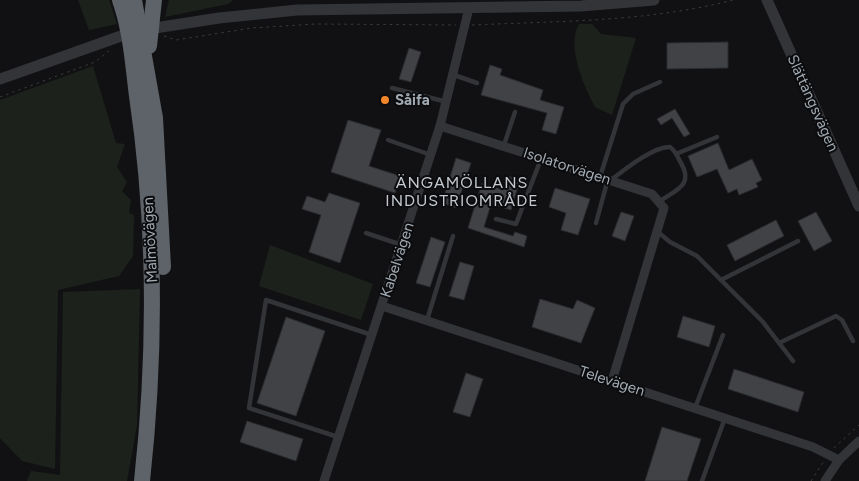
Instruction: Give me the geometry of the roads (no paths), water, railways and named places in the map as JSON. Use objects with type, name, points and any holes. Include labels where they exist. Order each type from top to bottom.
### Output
[{"type":"highway","name":"Malmövägen","points":[[120,0],[126,22],[141,120],[150,219],[152,362],[142,481]]},
{"type":"highway","name":"Malmövägen","points":[[134,0],[155,118],[162,218],[163,295],[160,409],[152,481]]},
{"type":"highway","points":[[154,0],[149,45],[155,118]]},
{"type":"street","points":[[159,32],[278,12],[409,7],[469,8],[654,0]]},
{"type":"street","name":"Slättängsvägen","points":[[767,0],[859,206]]},
{"type":"street","name":"Kabelvägen","points":[[324,481],[440,126],[469,8]]},
{"type":"street","points":[[0,79],[121,36]]},
{"type":"street","name":"Isolatorvägen","points":[[440,126],[652,194],[660,201]]},
{"type":"street","points":[[612,381],[664,208],[660,201]]},
{"type":"street","name":"Televägen","points":[[382,306],[813,447],[839,460]]},
{"type":"street","points":[[826,481],[839,460],[859,442]]},
{"type":"lane","points":[[454,75],[477,83]]},
{"type":"lane","points":[[596,222],[623,104],[633,94],[660,82]]},
{"type":"lane","points":[[392,88],[446,102]]},
{"type":"lane","points":[[504,145],[514,112]]},
{"type":"lane","points":[[676,154],[717,137]]},
{"type":"lane","points":[[388,140],[431,155]]},
{"type":"lane","points":[[606,179],[664,147],[670,147],[686,172],[686,181],[660,201]]},
{"type":"lane","points":[[496,219],[516,224],[541,158]]},
{"type":"lane","points":[[657,231],[670,242],[697,256],[763,322],[793,361]]},
{"type":"lane","points":[[366,233],[402,245]]},
{"type":"lane","points":[[427,320],[453,236]]},
{"type":"lane","points":[[721,280],[798,241]]},
{"type":"lane","points":[[338,437],[249,408],[266,300],[372,335]]},
{"type":"lane","points":[[779,343],[836,316],[842,320],[853,342]]},
{"type":"lane","points":[[695,408],[723,335]]},
{"type":"lane","points":[[702,481],[725,418]]},
{"type":"place","name":"Såifa","points":[[385,100]]},
{"type":"district","name":"ÄNGAMÖLLANS INDUSTRIOMRÅDE","points":[[462,191]]}]
